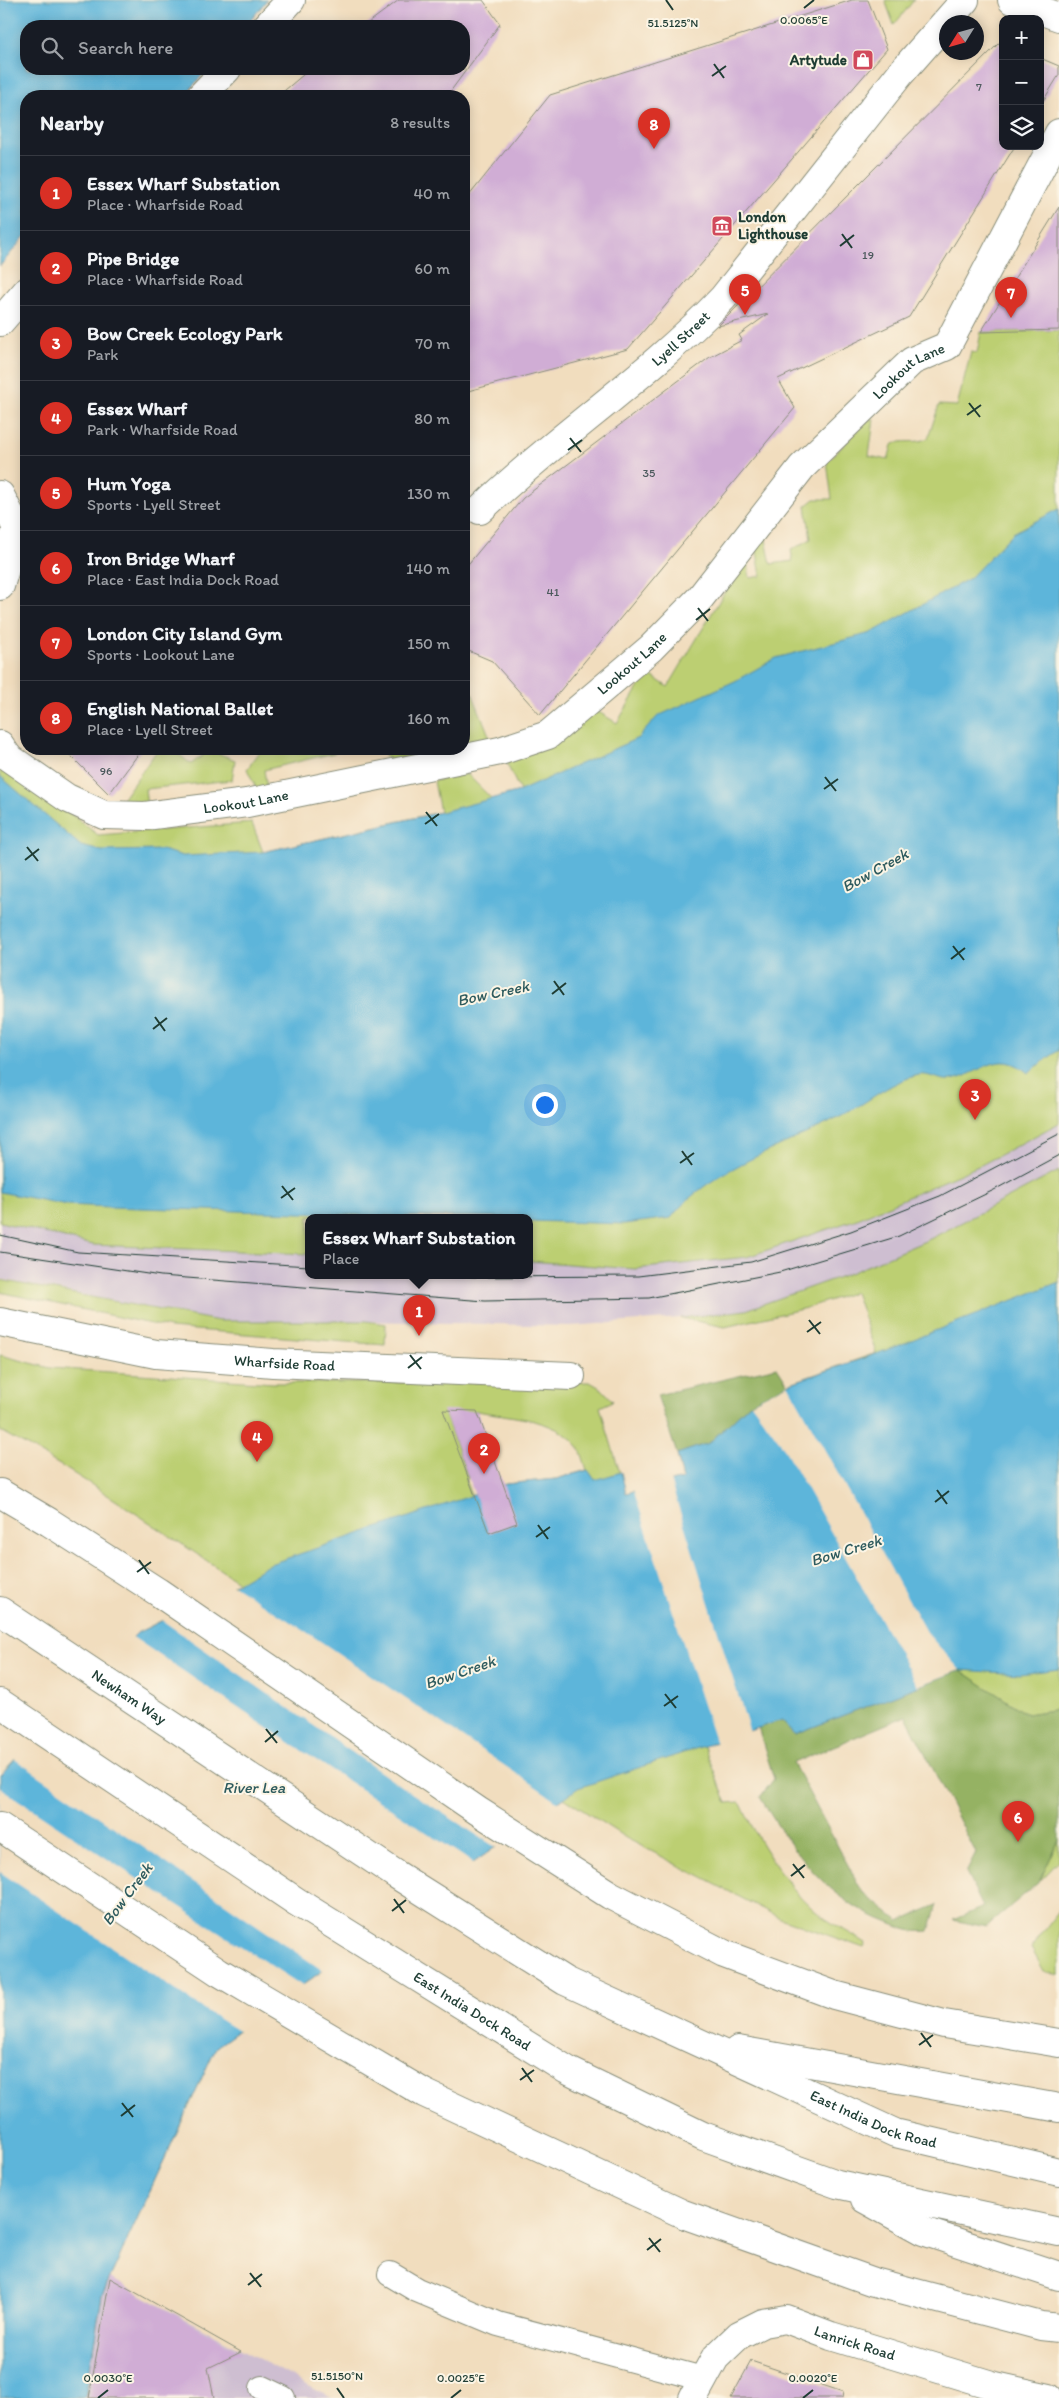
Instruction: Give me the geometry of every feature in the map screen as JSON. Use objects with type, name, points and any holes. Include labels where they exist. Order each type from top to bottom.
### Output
[{"type":"main road","points":[[272,20],[291,0]]},
{"type":"main road","name":"Lyell Street","points":[[480,510],[509,482],[697,325],[723,298],[900,74],[965,0]]},
{"type":"main road","points":[[1012,0],[1059,17]]},
{"type":"main road","points":[[207,90],[221,75]]},
{"type":"main road","name":"Lookout Lane","points":[[0,745],[8,757],[67,798],[104,815],[145,816],[247,803],[500,750],[548,736],[651,648],[700,598],[802,467],[912,361],[947,346],[1059,133]]},
{"type":"main road","points":[[0,322],[20,299]]},
{"type":"main road","points":[[0,495],[20,524]]},
{"type":"main road","points":[[0,586],[20,532]]},
{"type":"main road","name":"Wharfside Road","points":[[0,1322],[156,1354],[273,1363],[571,1376]]},
{"type":"main road","points":[[0,1493],[158,1592],[469,1806],[610,1895],[724,1954],[834,1995],[944,2024],[1059,2043]]},
{"type":"main road","name":"Newham Way","points":[[0,1611],[257,1783]]},
{"type":"main road","name":"East India Dock Road","points":[[0,1703],[297,1902],[567,2070],[703,2136],[837,2184],[1059,2232]]},
{"type":"main road","name":"East India Dock Road","points":[[257,1783],[565,1981],[895,2133],[1059,2172]]},
{"type":"main road","points":[[0,1827],[219,1972],[424,2093],[683,2214],[874,2282],[1040,2326],[1059,2328]]},
{"type":"main road","name":"East India Dock Road","points":[[698,2042],[1059,2108]]},
{"type":"main road","name":"East India Dock Road","points":[[837,2184],[923,2231],[1059,2276]]},
{"type":"main road","name":"Lanrick Road","points":[[698,2389],[715,2358],[738,2335],[763,2324],[786,2318],[831,2336],[968,2378],[1049,2398]]},
{"type":"lane","points":[[390,2274],[417,2290],[498,2324],[698,2389]]},
{"type":"lane","points":[[262,2388],[283,2398]]},
{"type":"shaded area","points":[[1059,1123],[1059,1171],[930,1239],[848,1274],[746,1310],[681,1318],[570,1326],[366,1321],[219,1321],[0,1279],[0,1222],[93,1245],[305,1254],[305,1279],[533,1279],[533,1261],[635,1269],[747,1257],[860,1218],[983,1164]]},
{"type":"shaded area","points":[[110,2278],[331,2398],[85,2398],[102,2295]]},
{"type":"green space","points":[[885,0],[914,0],[894,25]]},
{"type":"green space","points":[[1059,330],[1059,637],[0,967],[0,759],[98,835],[252,823],[263,852],[440,812],[434,781],[467,774],[492,799],[520,791],[506,762],[595,710],[617,723],[647,673],[668,687],[746,556],[750,578],[761,576],[755,541],[764,530],[771,564],[793,561],[791,550],[811,539],[806,506],[815,499],[832,499],[827,462],[869,419],[874,419],[869,456],[888,460],[892,445],[928,438],[939,405],[957,406],[971,352],[977,353],[981,332]]},
{"type":"green space","points":[[470,688],[490,738],[470,743]]},
{"type":"green space","points":[[154,755],[180,755],[191,764],[203,755],[222,755],[235,760],[232,780],[145,789],[147,807],[116,808]]},
{"type":"green space","points":[[258,755],[325,755],[264,770],[267,790],[258,792],[247,769]]},
{"type":"green space","points":[[386,755],[412,755],[388,761]]},
{"type":"green space","points":[[1059,920],[1059,1123],[983,1164],[860,1218],[747,1257],[635,1269],[533,1261],[533,1214],[305,1214],[305,1254],[93,1245],[0,1222],[0,1137]]},
{"type":"green space","points":[[1059,1171],[1059,1374],[0,1775],[137,1633],[239,1582],[92,1485],[0,1431],[0,1355],[50,1368],[273,1383],[590,1382],[602,1389],[613,1401],[600,1407],[626,1493],[683,1479],[677,1454],[709,1443],[751,1403],[788,1384],[876,1353],[855,1292],[806,1308],[725,1327],[681,1318],[746,1310],[848,1274],[930,1239]],"holes":[[[477,1411],[531,1420],[557,1429],[577,1445],[582,1453],[587,1470],[556,1479],[506,1484],[472,1498],[465,1480],[468,1478],[444,1412]]]},
{"type":"green space","points":[[0,1280],[219,1321],[366,1321],[386,1324],[385,1345],[170,1328],[0,1292]]},
{"type":"green space","points":[[777,1367],[788,1384],[751,1403],[709,1443],[677,1454],[657,1395]]},
{"type":"green space","points":[[1059,1574],[1059,1709],[1027,1714],[960,1670],[795,1734],[782,1720],[703,1744],[727,1803],[740,1802],[763,1846],[791,1886],[820,1915],[866,1943],[864,1948],[780,1918],[626,1838],[564,1798],[216,2047],[102,2295],[85,2398],[14,2398],[251,1900]]},
{"type":"green space","points":[[960,1670],[1027,1714],[1059,1709],[1059,1840],[1039,1882],[986,1927],[953,1920],[983,1907],[966,1873],[976,1853],[906,1716],[793,1763],[863,1893],[899,1921],[937,1905],[929,1931],[913,1931],[867,1913],[847,1901],[813,1872],[785,1837],[760,1797],[774,1779],[758,1727],[782,1720],[795,1734]]},
{"type":"green space","points":[[1059,1840],[1059,1861],[1039,1882]]},
{"type":"green space","points":[[1059,1910],[1059,1976],[1044,1971],[1031,1948]]},
{"type":"water","points":[[0,0],[267,0],[251,20],[20,20],[20,75],[203,75],[189,90],[20,90],[20,242],[0,266]]},
{"type":"water","name":"Bow Creek","points":[[1059,509],[1059,1050],[1028,1073],[1008,1062],[999,1062],[952,1080],[919,1075],[900,1081],[827,1124],[730,1170],[707,1184],[687,1200],[671,1218],[624,1224],[533,1221],[533,1214],[330,1214],[67,1205],[0,1192],[0,776],[81,846],[102,851],[162,850],[183,856],[263,852],[441,812],[520,791],[638,738],[658,716],[735,681],[776,658],[871,633],[970,578],[1013,533]]},
{"type":"water","name":"River Lea","points":[[1059,1282],[1059,1669],[1020,1674],[960,1670],[795,1734],[782,1720],[578,1788],[216,2047],[102,2295],[85,2398],[0,2398],[0,1775],[137,1633],[240,1582],[270,1564],[506,1484],[556,1479],[588,1470],[595,1480],[621,1472],[626,1493],[683,1479],[677,1454],[709,1443],[751,1403],[788,1384],[876,1354]]},
{"type":"pier","points":[[788,1384],[926,1632],[960,1670],[918,1686],[782,1445],[751,1403]]},
{"type":"pier","points":[[670,1480],[750,1733],[716,1744],[633,1489]]},
{"type":"pier","points":[[231,1584],[314,1637],[560,1803],[497,1848],[402,1787],[160,1619]]},
{"type":"pier","points":[[131,1636],[475,1864],[325,1972],[13,1758]]},
{"type":"pier","points":[[0,1788],[304,1987],[240,2032],[211,2014],[0,1872]]},
{"type":"building","points":[[399,0],[483,0],[500,24],[470,65],[470,20],[372,20]]},
{"type":"building","points":[[852,0],[868,0],[887,49],[628,349],[470,390],[470,195],[550,95]]},
{"type":"building","points":[[999,43],[999,150],[1013,150],[909,317],[778,379],[795,408],[540,715],[492,661],[470,652],[470,562],[523,498],[710,357],[742,340],[739,335],[768,314],[718,326]]},
{"type":"building","points":[[1044,60],[1059,66],[1059,75],[1044,99]]},
{"type":"building","points":[[303,75],[462,75],[451,90],[285,90]]},
{"type":"building","points":[[1059,207],[1059,330],[981,332]]},
{"type":"building","points":[[70,755],[138,755],[109,794]]},
{"type":"building","points":[[443,1410],[477,1411],[517,1523],[489,1533]]},
{"type":"building","points":[[110,2278],[241,2352],[208,2368],[214,2398],[89,2398]]},
{"type":"building","points":[[751,2361],[843,2392],[842,2398],[731,2398]]},
{"type":"tram line","points":[[533,1277],[638,1276],[751,1262],[851,1231],[940,1196],[1059,1134]]},
{"type":"tram line","points":[[0,1252],[161,1276],[485,1301],[649,1298],[780,1272],[899,1236],[994,1190],[1059,1155]]},
{"type":"tram line","points":[[0,1235],[78,1252],[305,1266]]},
{"type":"place","name":"Artytude","points":[[863,60]]},
{"type":"place","name":"English National Ballet","points":[[654,149]]},
{"type":"place","name":"London Lighthouse","points":[[722,226]]},
{"type":"place","name":"Hum Yoga","points":[[745,315]]},
{"type":"place","name":"London City Island Gym","points":[[1011,318]]},
{"type":"place","name":"Bow Creek Ecology Park","points":[[975,1120]]},
{"type":"place","name":"Essex Wharf Substation","points":[[419,1336]]},
{"type":"place","name":"Essex Wharf","points":[[257,1462]]},
{"type":"place","name":"Pipe Bridge","points":[[484,1474]]},
{"type":"place","name":"Iron Bridge Wharf","points":[[1018,1842]]}]
